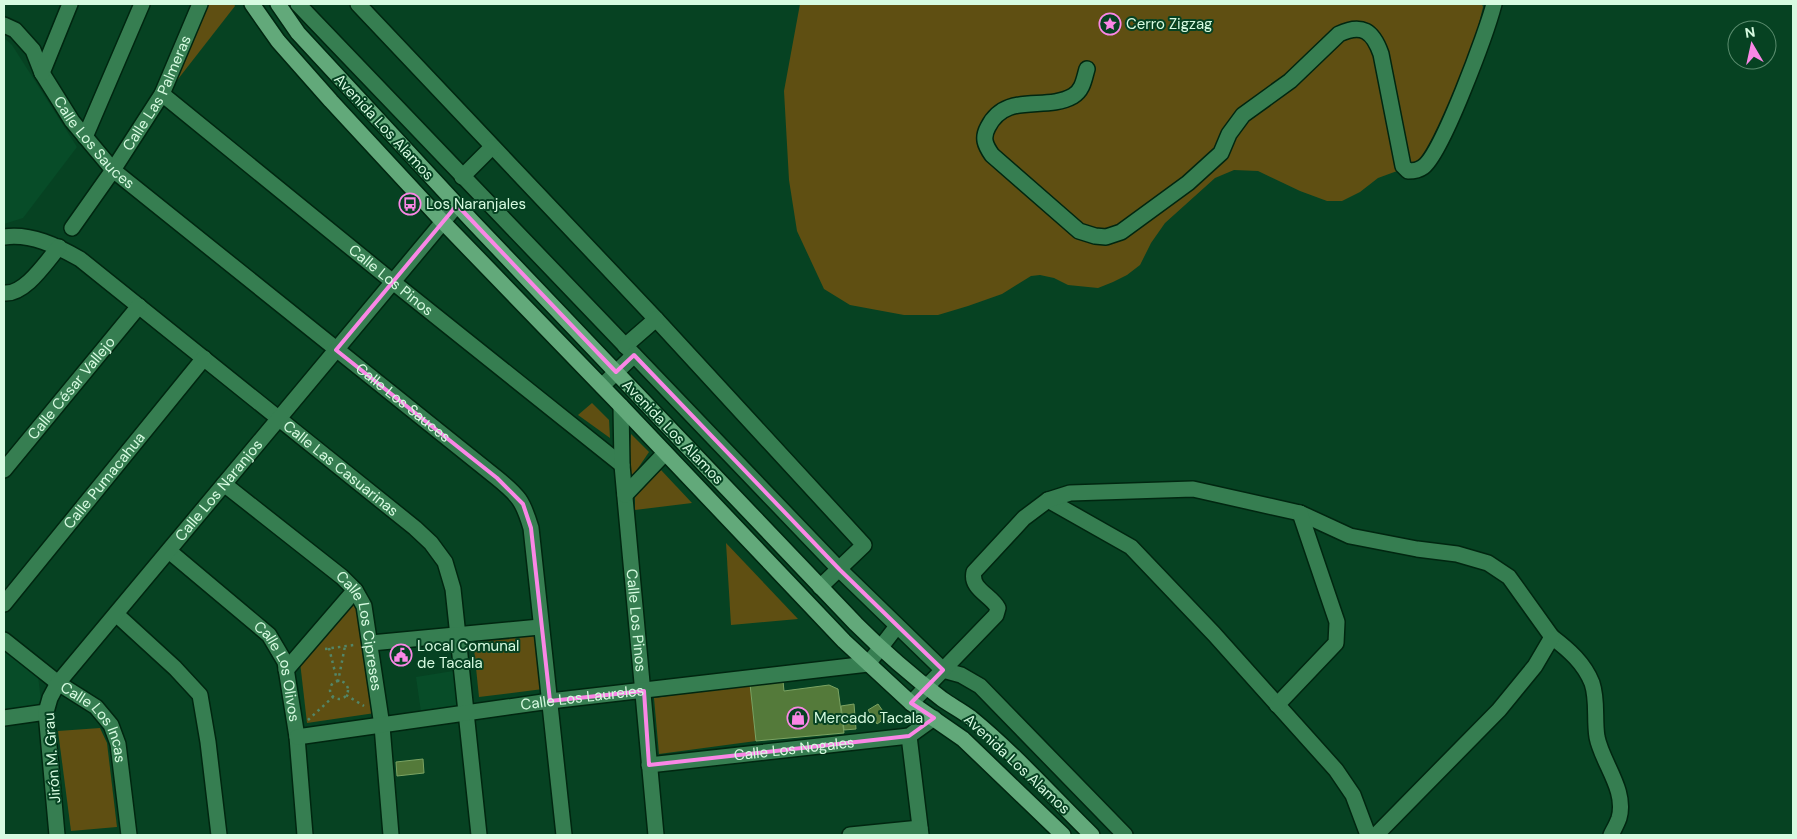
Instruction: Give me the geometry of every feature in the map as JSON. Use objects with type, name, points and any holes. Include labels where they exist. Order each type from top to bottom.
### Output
[{"type":"main road","name":"Avenida Los Alamos","points":[[252,4],[278,41],[443,222],[602,386],[844,642],[911,703],[963,739],[1063,835]]},
{"type":"main road","name":"Avenida Los Alamos","points":[[278,4],[298,33],[457,205],[820,587],[880,648],[927,687],[989,734],[1092,835]]},
{"type":"street","points":[[42,73],[70,4]]},
{"type":"street","points":[[86,137],[142,4]]},
{"type":"street","name":"Calle Las Palmeras","points":[[72,228],[114,170],[162,94],[200,4]]},
{"type":"street","points":[[298,4],[840,570],[943,670],[961,675],[980,686],[1125,835]]},
{"type":"street","points":[[358,4],[656,319],[864,545],[840,570],[820,587]]},
{"type":"street","points":[[1087,69],[1081,90],[1073,96],[1060,100],[1025,103],[1004,109],[992,118],[984,135],[985,144],[992,155],[1079,231],[1094,236],[1106,237],[1122,232],[1188,183],[1221,153],[1229,134],[1243,115],[1290,81],[1339,34],[1347,30],[1364,30],[1376,41],[1381,54],[1403,166],[1408,170],[1424,166],[1436,150],[1448,125],[1491,17],[1494,4]]},
{"type":"street","name":"Calle Los Sauces","points":[[4,25],[15,30],[33,50],[42,73],[72,121],[114,170],[512,490],[524,504],[531,528],[540,626],[564,835]]},
{"type":"street","name":"Calle Los Pinos","points":[[162,94],[622,465]]},
{"type":"street","points":[[462,177],[492,147]]},
{"type":"street","name":"Calle Los Naranjos","points":[[58,683],[457,205]]},
{"type":"street","name":"Calle Las Casuarinas","points":[[4,237],[13,236],[37,239],[59,247],[80,259],[415,528],[431,544],[445,562],[452,589],[479,835]]},
{"type":"street","points":[[6,293],[22,288],[59,247]]},
{"type":"street","name":"Calle César Vallejo","points":[[4,470],[139,306]]},
{"type":"street","points":[[602,386],[616,372],[629,351],[656,319]]},
{"type":"street","name":"Calle Pumacahua","points":[[4,604],[204,358]]},
{"type":"street","name":"Calle Los Pinos","points":[[621,406],[622,465],[656,835]]},
{"type":"street","points":[[625,495],[665,452]]},
{"type":"street","name":"Calle Los Cipreses","points":[[224,484],[328,566],[355,590],[364,606],[382,726],[391,835]]},
{"type":"street","points":[[911,703],[996,615],[998,608],[994,601],[975,586],[972,579],[974,572],[1024,518],[1048,500],[1070,493],[1193,489],[1300,513],[1350,536],[1417,549],[1457,554],[1488,563],[1509,577],[1552,637],[1576,655],[1591,682],[1596,702],[1597,736],[1619,794],[1620,816],[1611,835]]},
{"type":"street","points":[[1048,500],[1131,547],[1336,770],[1353,795],[1368,835]]},
{"type":"street","points":[[1277,705],[1336,643],[1337,622],[1300,513]]},
{"type":"street","name":"Calle Los Olivos","points":[[168,551],[268,635],[285,662],[297,737],[306,835]]},
{"type":"street","points":[[286,670],[355,590]]},
{"type":"street","points":[[116,614],[175,668],[200,696],[208,742],[219,835]]},
{"type":"street","points":[[371,644],[540,626]]},
{"type":"street","points":[[868,664],[897,626]]},
{"type":"street","points":[[1376,835],[1500,710],[1535,666],[1552,637]]},
{"type":"street","name":"Calle Los Incas","points":[[4,640],[58,683],[96,707],[111,725],[118,744],[129,835]]},
{"type":"street","name":"Calle Los Laureles","points":[[297,737],[550,701],[868,664]]},
{"type":"street","name":"Jirón M. Grau","points":[[57,835],[46,712],[50,698],[58,683]]},
{"type":"street","points":[[4,718],[46,712]]},
{"type":"street","name":"Calle Los Nogales","points":[[649,765],[909,736],[934,718]]},
{"type":"street","points":[[850,835],[921,832],[909,736]]},
{"type":"path","points":[[303,651],[371,644]]},
{"type":"path","points":[[338,682],[345,646]]},
{"type":"path","points":[[329,648],[338,682]]},
{"type":"path","points":[[338,682],[346,684],[347,693],[341,699],[333,697],[330,692],[331,686],[338,682]]},
{"type":"path","points":[[297,737],[310,718],[333,697]]},
{"type":"highlighted area","points":[[457,205],[616,372],[634,355],[840,570],[943,670],[911,703],[934,718],[909,736],[649,765],[644,691],[550,701],[531,528],[523,504],[497,478],[336,350]]},
{"type":"shaded area","points":[[208,4],[234,4],[235,6],[175,83],[172,82],[173,78]]},
{"type":"shaded area","points":[[800,4],[1482,4],[1483,7],[1474,43],[1447,119],[1434,143],[1419,163],[1378,178],[1360,192],[1342,201],[1327,201],[1300,191],[1258,171],[1234,170],[1215,178],[1165,223],[1151,243],[1140,265],[1127,275],[1113,282],[1098,288],[1068,285],[1054,278],[1040,275],[1031,276],[1002,294],[968,306],[938,315],[904,315],[850,305],[824,289],[797,231],[789,180],[784,91]]},
{"type":"shaded area","points":[[4,38],[12,45],[77,147],[23,218],[4,224]]},
{"type":"shaded area","points":[[592,403],[609,420],[610,438],[578,415]]},
{"type":"shaded area","points":[[631,434],[649,452],[632,477],[628,472]]},
{"type":"shaded area","points":[[661,470],[692,503],[635,510],[635,495]]},
{"type":"shaded area","points":[[726,543],[798,619],[731,625]]},
{"type":"shaded area","points":[[349,602],[356,603],[375,713],[307,723],[300,662]]},
{"type":"shaded area","points":[[537,631],[543,689],[479,697],[473,639]]},
{"type":"shaded area","points":[[4,649],[38,676],[42,709],[4,713]]},
{"type":"shaded area","points":[[453,671],[458,707],[421,712],[416,677]]},
{"type":"shaded area","points":[[750,684],[756,741],[659,754],[654,698]]},
{"type":"shaded area","points":[[100,728],[107,743],[117,827],[71,831],[58,731]]},
{"type":"building","name":"Mercado Tacala","points":[[783,681],[784,691],[829,685],[838,689],[844,733],[756,741],[750,684]]},
{"type":"building","points":[[854,704],[856,729],[844,730],[841,706]]},
{"type":"building","points":[[878,704],[887,717],[877,724],[868,710]]},
{"type":"building","points":[[423,759],[424,773],[397,776],[396,762]]},
{"type":"place","name":"Cerro Zigzag","points":[[1110,24]]},
{"type":"place","name":"Los Naranjales","points":[[410,204]]},
{"type":"place","name":"Local Comunal de Tacala","points":[[401,655]]},
{"type":"place","name":"Mercado Tacala","points":[[798,718]]}]
